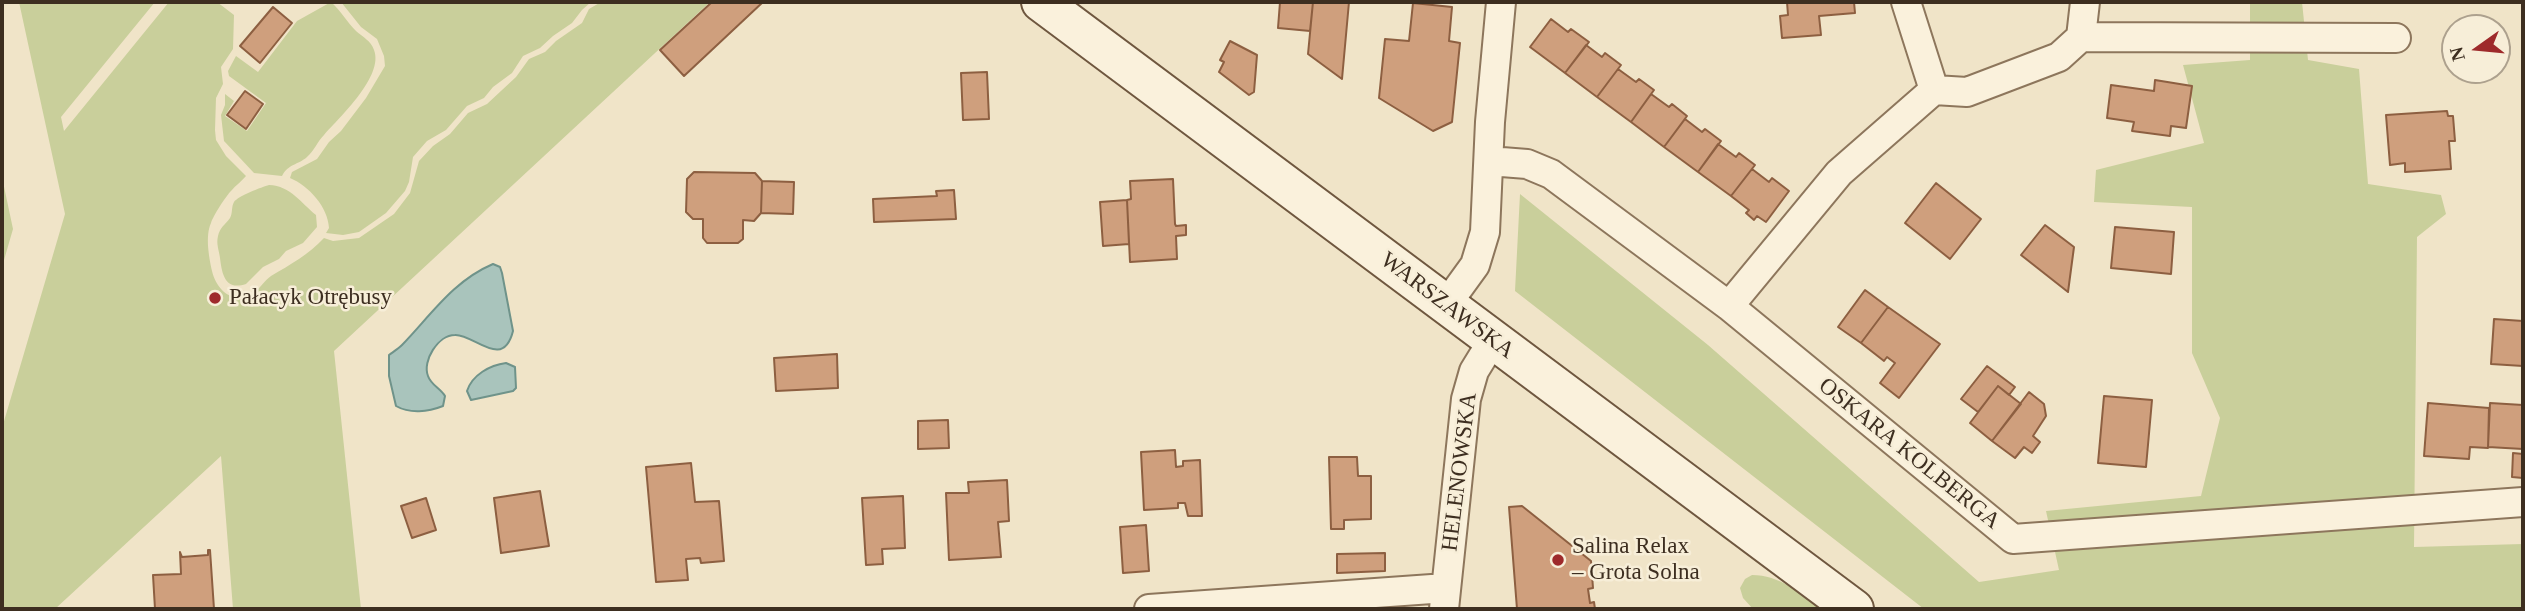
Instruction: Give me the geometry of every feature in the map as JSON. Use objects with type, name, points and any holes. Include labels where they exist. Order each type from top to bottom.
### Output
[{"type":"main road","name":"WARSZAWSKA","points":[[1041,2],[1854,609]]},
{"type":"street","points":[[1446,305],[1475,265],[1483,243],[1501,2]]},
{"type":"street","points":[[1906,2],[1934,90]]},
{"type":"street","points":[[1729,306],[1839,173],[1934,90],[1967,92],[2059,57],[2081,37],[2085,2]]},
{"type":"street","points":[[2081,37],[2396,38]]},
{"type":"street","name":"OSKARA KOLBERGA","points":[[1489,161],[1527,164],[1551,174],[1729,306],[2013,538],[2523,502]]},
{"type":"street","name":"HELENOWSKA","points":[[1445,599],[1466,399],[1474,371],[1493,340]]},
{"type":"street","points":[[1149,609],[1445,599]]},
{"type":"green space","name":"Pałacyk Otrębusy","points":[[19,2],[155,2],[61,117],[64,131],[169,2],[217,2],[234,15],[233,49],[221,67],[223,84],[216,98],[215,130],[216,140],[226,156],[246,176],[217,211],[209,228],[208,240],[212,271],[218,285],[228,295],[241,298],[256,291],[269,278],[306,254],[324,238],[333,241],[359,238],[394,214],[410,193],[419,161],[433,146],[450,134],[468,113],[487,104],[516,77],[529,59],[545,52],[582,23],[589,9],[601,2],[710,2],[334,351],[361,609],[233,609],[221,456],[55,609],[2,609],[2,428],[65,214]]},
{"type":"green space","points":[[331,2],[373,47],[373,72],[359,96],[307,157],[287,169],[282,176],[254,173],[224,141],[221,115],[225,94],[234,101],[225,116],[247,131],[266,103],[229,76],[228,71],[236,56],[258,72],[297,21]]},
{"type":"green space","points":[[341,2],[591,2],[572,23],[540,48],[523,56],[512,73],[493,87],[484,98],[467,106],[446,130],[427,141],[413,157],[405,191],[386,213],[359,232],[343,235],[326,233],[329,228],[328,220],[321,205],[310,192],[290,178],[292,172],[317,159],[341,131],[366,98],[385,66],[377,39],[361,27]]},
{"type":"green space","points":[[2250,2],[2302,2],[2308,60],[2359,69],[2368,184],[2441,195],[2446,214],[2417,237],[2414,547],[2523,544],[2523,609],[1924,609],[1515,291],[1520,194],[1708,345],[1979,582],[2059,570],[2046,511],[2201,496],[2220,418],[2192,353],[2192,207],[2094,202],[2096,170],[2204,143],[2183,65],[2250,60]]},
{"type":"green space","points":[[2,177],[13,229],[2,267]]},
{"type":"green space","points":[[269,185],[284,188],[295,196],[316,215],[317,227],[303,243],[263,267],[246,284],[233,285],[226,280],[222,270],[217,244],[219,233],[230,218],[236,200]]},
{"type":"green space","points":[[1752,575],[1780,582],[1798,591],[1822,609],[1753,609],[1743,598],[1740,588],[1745,579]]},
{"type":"water","points":[[493,264],[500,267],[502,273],[513,331],[508,343],[495,350],[463,336],[455,335],[443,339],[429,356],[427,370],[431,382],[445,396],[443,406],[419,411],[396,406],[389,376],[389,355],[402,345],[454,289]]},
{"type":"water","points":[[506,363],[515,367],[516,388],[513,391],[471,400],[467,391],[473,380],[488,369]]},
{"type":"building","points":[[712,2],[763,2],[684,76],[660,50]]},
{"type":"building","points":[[1280,2],[1313,2],[1310,31],[1278,28]]},
{"type":"building","points":[[1313,2],[1349,2],[1342,79],[1308,54]]},
{"type":"building","points":[[1787,2],[1854,2],[1855,13],[1819,16],[1821,35],[1782,38],[1780,16],[1788,15]]},
{"type":"building","points":[[1413,3],[1452,7],[1449,41],[1460,43],[1452,122],[1433,131],[1379,98],[1385,39],[1409,41]]},
{"type":"building","points":[[273,7],[292,23],[260,63],[240,46]]},
{"type":"building","points":[[1551,19],[1568,32],[1571,29],[1589,42],[1565,73],[1530,47]]},
{"type":"building","points":[[1230,41],[1257,55],[1254,92],[1249,95],[1219,72],[1224,62],[1220,60]]},
{"type":"building","points":[[1586,45],[1602,57],[1605,53],[1621,65],[1597,97],[1565,73]]},
{"type":"building","points":[[1618,69],[1636,82],[1639,79],[1654,90],[1631,122],[1597,97]]},
{"type":"building","points":[[987,72],[989,119],[963,120],[961,73]]},
{"type":"building","points":[[2155,80],[2192,86],[2186,128],[2171,126],[2170,136],[2132,131],[2134,122],[2107,118],[2111,85],[2154,91]]},
{"type":"building","points":[[245,91],[263,104],[246,129],[227,115]]},
{"type":"building","points":[[1651,94],[1669,107],[1672,104],[1687,116],[1664,147],[1631,122]]},
{"type":"building","points":[[2447,111],[2448,116],[2453,116],[2455,141],[2449,141],[2451,169],[2405,172],[2405,163],[2390,165],[2386,115]]},
{"type":"building","points":[[1685,119],[1702,132],[1705,129],[1721,141],[1698,172],[1664,147]]},
{"type":"building","points":[[1718,144],[1736,157],[1739,153],[1755,165],[1731,196],[1698,172]]},
{"type":"building","points":[[1752,169],[1769,182],[1772,178],[1789,191],[1766,222],[1757,216],[1754,220],[1746,213],[1749,210],[1731,196]]},
{"type":"building","points":[[694,172],[755,173],[762,181],[761,213],[754,221],[743,220],[743,239],[738,243],[707,243],[703,238],[703,219],[693,219],[686,212],[687,179]]},
{"type":"building","points":[[1173,179],[1175,224],[1186,225],[1186,235],[1176,236],[1177,259],[1130,262],[1127,200],[1131,199],[1130,181]]},
{"type":"building","points":[[762,181],[794,182],[793,214],[761,213]]},
{"type":"building","points":[[1936,183],[1981,219],[1950,259],[1905,223]]},
{"type":"building","points":[[954,190],[956,219],[874,222],[873,199],[937,196],[936,191]]},
{"type":"building","points":[[1127,200],[1129,244],[1103,246],[1100,202]]},
{"type":"building","points":[[2045,225],[2074,247],[2068,292],[2021,255]]},
{"type":"building","points":[[2115,227],[2174,232],[2171,274],[2111,268]]},
{"type":"building","points":[[1865,290],[1888,307],[1861,343],[1838,327]]},
{"type":"building","points":[[1888,307],[1940,344],[1899,398],[1880,383],[1895,363],[1887,357],[1884,361],[1861,343]]},
{"type":"building","points":[[2494,319],[2523,321],[2523,366],[2491,364]]},
{"type":"building","points":[[837,354],[838,388],[776,391],[774,358]]},
{"type":"building","points":[[1987,366],[2015,387],[2009,395],[1998,386],[1978,412],[1961,399]]},
{"type":"building","points":[[1998,386],[2021,404],[1992,441],[1970,423]]},
{"type":"building","points":[[2029,392],[2044,404],[2046,416],[2033,436],[2040,442],[2032,453],[2024,447],[2015,458],[1992,441]]},
{"type":"building","points":[[2104,396],[2152,400],[2146,467],[2098,463]]},
{"type":"building","points":[[2428,403],[2489,408],[2488,448],[2470,447],[2469,459],[2424,456]]},
{"type":"building","points":[[2490,403],[2523,405],[2523,449],[2488,447]]},
{"type":"building","points":[[948,420],[949,448],[918,449],[918,421]]},
{"type":"building","points":[[1175,450],[1176,467],[1183,466],[1183,461],[1200,460],[1202,516],[1188,516],[1185,503],[1178,503],[1178,508],[1144,510],[1141,452]]},
{"type":"building","points":[[2513,453],[2523,454],[2523,478],[2512,477]]},
{"type":"building","points":[[1329,457],[1357,457],[1358,476],[1371,476],[1371,519],[1344,520],[1344,529],[1331,529]]},
{"type":"building","points":[[691,463],[695,502],[719,501],[724,561],[701,563],[700,558],[686,559],[688,580],[656,582],[646,467]]},
{"type":"building","points":[[1007,480],[1009,521],[998,522],[1001,557],[949,560],[946,493],[969,493],[968,482]]},
{"type":"building","points":[[540,491],[549,546],[501,553],[494,498]]},
{"type":"building","points":[[903,496],[905,548],[882,549],[883,564],[866,565],[862,498]]},
{"type":"building","points":[[426,498],[436,530],[412,538],[401,506]]},
{"type":"building","points":[[1522,506],[1591,561],[1593,588],[1588,589],[1590,603],[1594,602],[1595,609],[1517,609],[1509,507]]},
{"type":"building","points":[[1146,525],[1149,571],[1123,573],[1120,527]]},
{"type":"building","points":[[208,550],[214,609],[155,609],[153,575],[181,574],[180,552],[182,557],[208,555]]},
{"type":"building","points":[[1385,553],[1385,571],[1337,573],[1337,554]]},
{"type":"place","name":"Pałacyk Otrębusy","points":[[215,298]]},
{"type":"place","name":"Salina Relax – Grota Solna","points":[[1558,560]]}]
